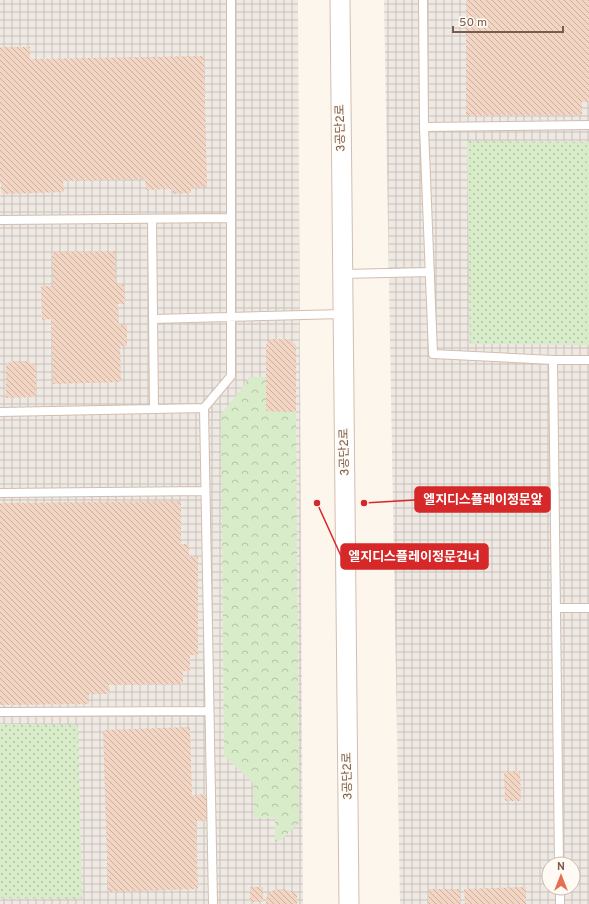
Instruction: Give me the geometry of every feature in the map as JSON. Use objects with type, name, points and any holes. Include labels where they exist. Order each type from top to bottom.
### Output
[{"type":"street","name":"3공단2로","points":[[340,0],[349,904]]},
{"type":"lane","points":[[213,904],[204,408],[231,376],[231,0]]},
{"type":"lane","points":[[423,0],[424,127],[433,354],[553,360],[589,360]]},
{"type":"lane","points":[[424,127],[589,125]]},
{"type":"lane","points":[[0,220],[231,218]]},
{"type":"lane","points":[[152,219],[154,409]]},
{"type":"lane","points":[[343,274],[430,272]]},
{"type":"lane","points":[[153,319],[343,314]]},
{"type":"lane","points":[[553,360],[559,856]]},
{"type":"lane","points":[[0,412],[204,408]]},
{"type":"lane","points":[[0,493],[205,491]]},
{"type":"lane","points":[[556,608],[589,608]]},
{"type":"lane","points":[[0,712],[210,711]]},
{"type":"shaded area","points":[[0,0],[298,0],[303,904],[0,904]]},
{"type":"shaded area","points":[[384,0],[589,0],[589,904],[400,904]]},
{"type":"green space","points":[[467,141],[589,142],[589,345],[470,344]]},
{"type":"green space","points":[[249,377],[266,377],[266,411],[296,412],[299,823],[281,840],[275,841],[275,818],[254,818],[253,783],[224,756],[221,414]]},
{"type":"green space","points":[[0,724],[78,725],[82,899],[0,898]]},
{"type":"building","points":[[466,0],[589,0],[589,102],[582,102],[582,115],[466,116]]},
{"type":"building","points":[[0,47],[30,47],[30,59],[204,56],[207,187],[191,188],[191,193],[173,194],[173,189],[146,190],[145,179],[63,181],[64,192],[2,194],[0,183]]},
{"type":"building","points":[[115,251],[116,284],[124,284],[125,304],[118,304],[119,325],[127,325],[127,346],[120,346],[121,382],[53,384],[51,319],[42,320],[41,286],[53,286],[52,252]]},
{"type":"building","points":[[270,339],[288,339],[296,345],[296,412],[266,411],[266,345]]},
{"type":"building","points":[[12,361],[27,361],[36,366],[36,397],[6,398],[6,364]]},
{"type":"building","points":[[181,501],[181,544],[189,544],[189,557],[198,557],[198,655],[190,655],[190,671],[183,671],[183,684],[109,685],[110,694],[89,694],[89,704],[0,705],[0,503]]},
{"type":"building","points":[[190,727],[192,795],[208,794],[208,820],[196,821],[198,889],[108,892],[103,730]]},
{"type":"building","points":[[504,771],[520,771],[521,801],[505,801]]},
{"type":"building","points":[[250,887],[263,887],[263,902],[250,902]]},
{"type":"building","points":[[526,887],[526,904],[465,904],[464,889]]},
{"type":"building","points":[[282,889],[291,891],[297,895],[297,904],[266,904],[266,898],[270,892]]},
{"type":"building","points":[[429,889],[460,889],[460,904],[428,904]]},
{"type":"place","name":"엘지디스플레이정문건너","points":[[317,503]]},
{"type":"place","name":"엘지디스플레이정문앞","points":[[364,503]]}]
